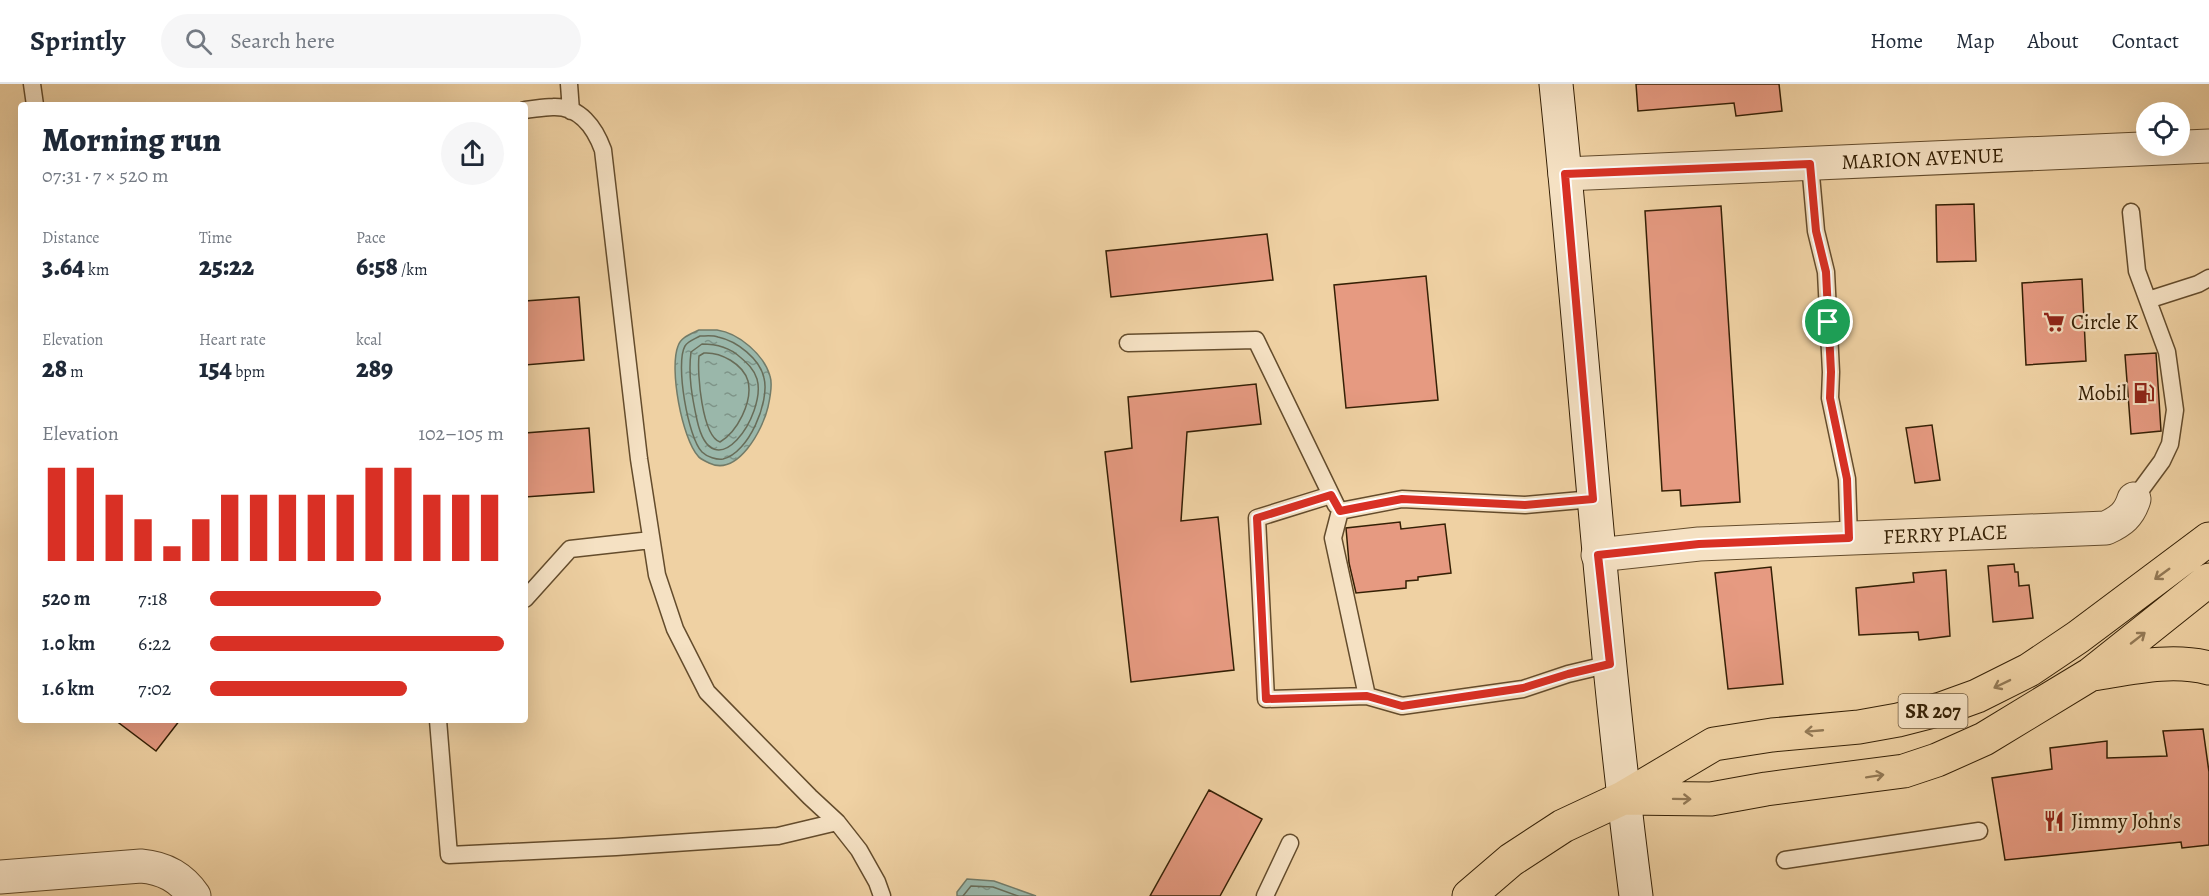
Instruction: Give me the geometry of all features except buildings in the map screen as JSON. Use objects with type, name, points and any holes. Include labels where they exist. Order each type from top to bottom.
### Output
[{"type":"highway","name":"SR 207","points":[[1468,896],[1511,860],[1563,826],[1623,798],[1714,744],[1772,735],[1859,727],[1898,720],[1941,709],[1977,696],[2029,670],[2078,637],[2209,539]]},
{"type":"highway","name":"SR 207","points":[[1623,798],[1711,799],[1766,789],[1904,771],[1937,760],[1984,739],[2091,674],[2209,580]]},
{"type":"highway","points":[[2091,674],[2150,665],[2190,663],[2209,668]]},
{"type":"street","points":[[1556,84],[1598,555],[1623,798],[1636,896]]},
{"type":"street","name":"MARION AVENUE","points":[[1565,174],[2209,146]]},
{"type":"street","name":"FERRY PLACE","points":[[1598,555],[1699,544],[2106,528],[2120,522],[2130,511],[2134,499]]},
{"type":"street","points":[[0,877],[141,866],[154,867],[183,885]]},
{"type":"lane","points":[[32,84],[35,102]]},
{"type":"lane","points":[[569,84],[571,111]]},
{"type":"lane","points":[[528,110],[557,106],[571,111],[587,121],[597,134],[603,150],[639,459],[651,540],[657,575],[675,629],[707,692],[837,822],[859,850],[882,896]]},
{"type":"lane","points":[[1810,164],[1816,231],[1826,272],[1831,372],[1830,398],[1847,479],[1849,538]]},
{"type":"lane","points":[[2131,212],[2137,271],[2167,352],[2175,410],[2170,444],[2162,461],[2134,499]]},
{"type":"lane","points":[[2148,300],[2198,284],[2209,278]]},
{"type":"lane","points":[[1128,343],[1256,339],[1340,511],[1333,538],[1367,696]]},
{"type":"lane","points":[[1331,495],[1257,518],[1266,699],[1367,696],[1402,706],[1523,688],[1610,664]]},
{"type":"lane","points":[[1340,511],[1402,499],[1525,505],[1593,499]]},
{"type":"lane","points":[[528,596],[570,549],[651,540]]},
{"type":"lane","points":[[438,723],[449,855],[778,836],[837,822]]},
{"type":"lane","points":[[1785,860],[1979,831]]},
{"type":"lane","points":[[1265,896],[1290,843]]},
{"type":"water","points":[[699,330],[717,330],[742,340],[762,360],[771,380],[768,407],[755,438],[739,457],[720,466],[701,459],[692,447],[682,419],[676,386],[675,370],[679,343]]},
{"type":"water","points":[[967,879],[994,881],[1036,896],[957,896],[957,892]]},
{"type":"place","name":"Circle K","points":[[2054,322]]},
{"type":"place","name":"Mobil","points":[[2144,393]]},
{"type":"place","name":"Jimmy John's","points":[[2054,821]]},
{"type":"route","points":[[1810,164],[1816,231],[1826,272],[1828,322],[1830,398],[1847,479],[1849,538],[1699,544],[1598,555],[1610,664],[1523,688],[1402,706],[1367,696],[1266,699],[1257,518],[1331,495],[1340,511],[1402,499],[1525,505],[1593,499],[1565,174],[1810,164]]}]
